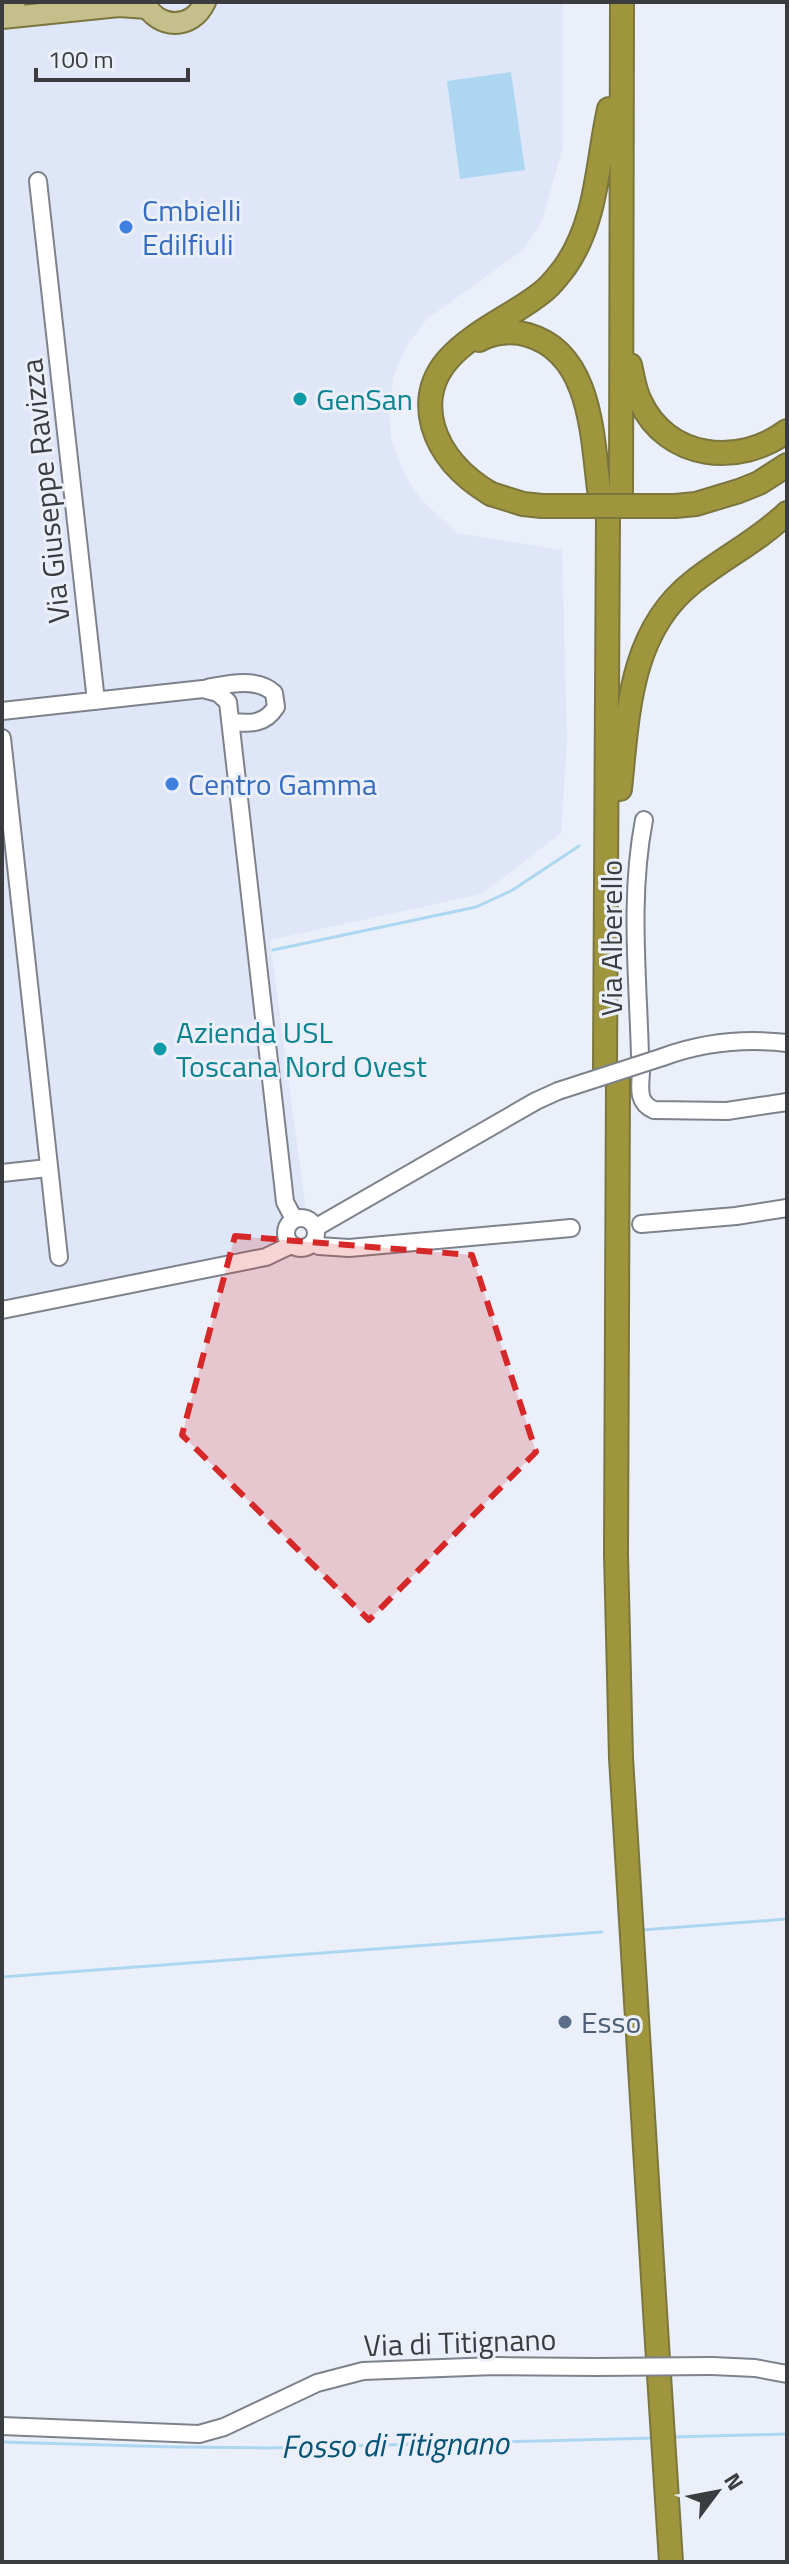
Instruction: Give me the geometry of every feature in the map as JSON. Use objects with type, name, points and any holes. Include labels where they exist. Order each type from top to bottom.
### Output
[{"type":"highway","points":[[609,2],[622,305],[608,544],[612,1074]]},
{"type":"highway","points":[[622,2],[614,96],[610,505],[620,789],[603,1578],[611,1818],[656,2437],[657,2562]]},
{"type":"highway","points":[[614,96],[588,222],[570,260],[547,288],[487,327],[445,363],[437,380],[431,407],[438,440],[449,459],[465,476],[491,494],[523,504],[542,506],[675,506],[709,501],[759,483],[787,465]]},
{"type":"highway","points":[[622,305],[635,389],[649,416],[672,438],[694,449],[735,453],[761,446],[787,431]]},
{"type":"highway","points":[[457,351],[495,334],[518,332],[536,337],[566,359],[583,395],[610,505]]},
{"type":"highway","points":[[620,789],[633,683],[643,649],[654,627],[667,606],[683,590],[787,513]]},
{"type":"highway","points":[[656,2437],[671,2562]]},
{"type":"main road","points":[[2,3],[15,2]]},
{"type":"main road","points":[[2,18],[146,5],[156,18],[175,23],[193,18],[206,2]]},
{"type":"street","name":"Via Giuseppe Ravizza","points":[[38,181],[96,701]]},
{"type":"street","points":[[2,711],[226,684],[254,683],[264,685],[274,693],[277,702],[274,710],[260,722],[232,716]]},
{"type":"street","points":[[232,716],[254,683]]},
{"type":"street","points":[[203,689],[221,695],[228,702],[232,716],[285,1202],[294,1219]]},
{"type":"street","points":[[2,738],[59,1257]]},
{"type":"street","name":"Via Alberello","points":[[644,820],[638,851],[637,968],[641,1099],[654,1110],[727,1111],[787,1102]]},
{"type":"street","points":[[294,1219],[285,1231],[291,1245],[300,1249],[335,1218],[558,1091],[696,1046],[720,1041],[787,1043]]},
{"type":"street","points":[[2,1173],[48,1168]]},
{"type":"street","points":[[641,1224],[787,1208]]},
{"type":"street","points":[[335,1218],[338,1235],[349,1248]]},
{"type":"street","points":[[294,1219],[309,1221],[319,1246],[349,1248],[571,1228]]},
{"type":"street","points":[[2,1310],[266,1257],[291,1245]]},
{"type":"street","name":"Via di Titignano","points":[[2,2426],[199,2434],[224,2427],[317,2383],[363,2371],[495,2366],[712,2366],[745,2367],[787,2374]]},
{"type":"highlighted area","points":[[235,1236],[472,1255],[536,1452],[369,1620],[182,1435]]},
{"type":"shaded area","points":[[2,2],[563,2],[563,146],[542,221],[523,250],[427,319],[405,348],[393,378],[389,409],[391,438],[404,474],[421,499],[456,533],[562,550],[567,742],[561,833],[482,894],[270,940],[306,1212],[261,1251],[2,1305]]},
{"type":"water","points":[[511,72],[525,170],[460,179],[447,81]]},
{"type":"waterway","points":[[273,950],[476,907],[511,891],[579,846]]},
{"type":"waterway","points":[[642,1930],[787,1919]]},
{"type":"waterway","points":[[2,1977],[602,1932]]},
{"type":"waterway","name":"Fosso di Titignano","points":[[671,2437],[787,2434]]},
{"type":"waterway","name":"Fosso di Titignano","points":[[2,2442],[269,2448],[655,2438]]},
{"type":"place","name":"Cmbielli Edilfiuli","points":[[126,227]]},
{"type":"place","name":"GenSan","points":[[300,399]]},
{"type":"place","name":"Centro Gamma","points":[[172,784]]},
{"type":"place","name":"Azienda USL Toscana Nord Ovest","points":[[160,1049]]},
{"type":"place","name":"Esso","points":[[565,2022]]}]
